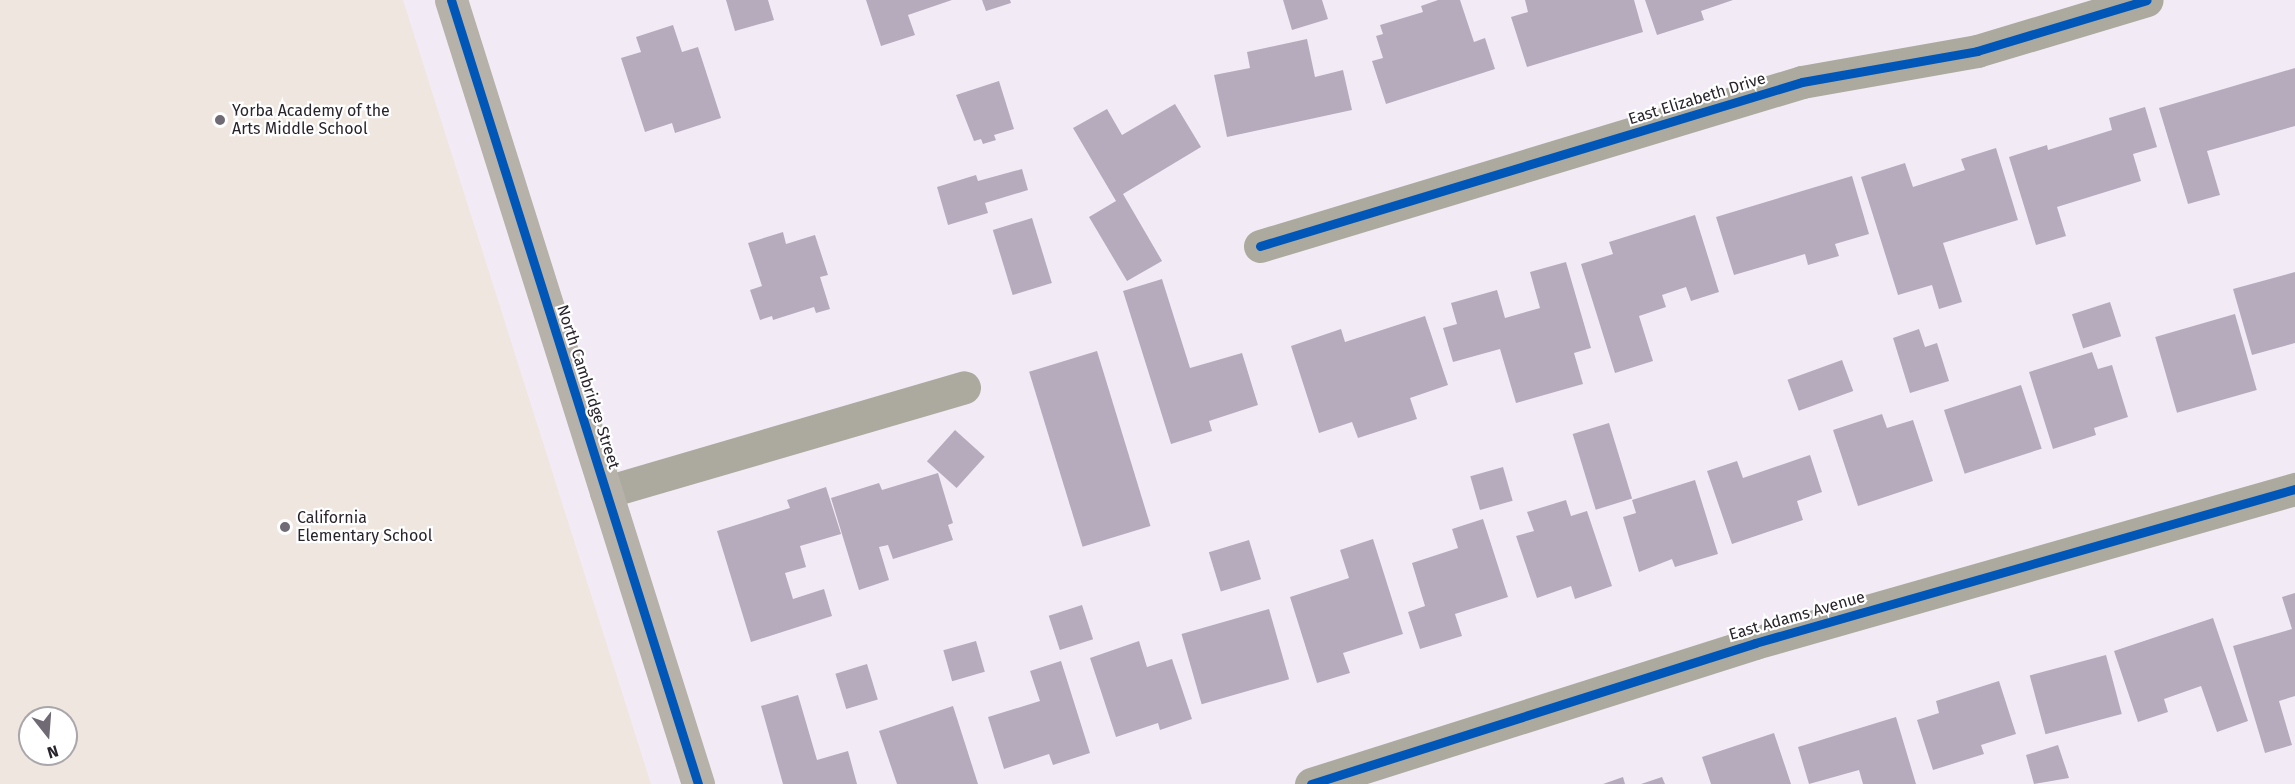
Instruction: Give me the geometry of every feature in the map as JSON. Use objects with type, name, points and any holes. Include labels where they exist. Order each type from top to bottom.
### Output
[{"type":"street","name":"North Cambridge Street","points":[[451,0],[698,784]]},
{"type":"street","name":"East Elizabeth Drive","points":[[1260,246],[1802,82],[1977,51],[2069,12],[2147,0]]},
{"type":"street","points":[[606,492],[964,387]]},
{"type":"street","name":"East Adams Avenue","points":[[1311,784],[1755,643],[2295,489]]},
{"type":"shaded area","name":"California Elementary School","points":[[0,0],[403,0],[651,784],[0,784]]},
{"type":"building","points":[[726,0],[768,0],[774,20],[735,31]]},
{"type":"building","points":[[866,0],[952,0],[908,15],[915,35],[881,46]]},
{"type":"building","points":[[982,0],[1010,0],[1011,3],[986,11]]},
{"type":"building","points":[[1283,0],[1322,0],[1328,19],[1292,30]]},
{"type":"building","points":[[1438,0],[1460,0],[1474,42],[1485,38],[1495,69],[1386,104],[1372,61],[1383,58],[1376,36],[1383,34],[1380,25],[1423,12],[1421,6]]},
{"type":"building","points":[[1525,0],[1634,0],[1643,32],[1527,67],[1511,17],[1528,12]]},
{"type":"building","points":[[1645,0],[1733,0],[1701,11],[1704,20],[1657,35]]},
{"type":"building","points":[[673,25],[682,52],[698,47],[721,118],[675,133],[672,123],[645,132],[621,58],[641,52],[636,37]]},
{"type":"building","points":[[1307,39],[1315,77],[1343,70],[1352,110],[1227,137],[1214,75],[1250,68],[1247,52]]},
{"type":"building","points":[[2295,68],[2295,126],[2207,151],[2220,195],[2188,204],[2159,108]]},
{"type":"building","points":[[999,81],[1014,129],[994,135],[996,140],[983,144],[981,139],[974,141],[956,95]]},
{"type":"building","points":[[1175,104],[1201,147],[1123,194],[1162,261],[1127,281],[1089,217],[1116,201],[1073,128],[1107,109],[1122,135]]},
{"type":"building","points":[[2145,107],[2157,147],[2133,154],[2141,181],[2057,207],[2066,236],[2036,245],[2009,157],[2047,145],[2048,150],[2112,130],[2109,118]]},
{"type":"building","points":[[1996,148],[2018,220],[1943,243],[1962,302],[1939,309],[1932,285],[1898,295],[1861,177],[1905,163],[1913,187],[1965,170],[1961,159]]},
{"type":"building","points":[[1022,169],[1028,190],[985,203],[988,213],[948,225],[937,187],[976,175],[978,181]]},
{"type":"building","points":[[1852,176],[1869,234],[1835,244],[1839,256],[1808,265],[1805,254],[1734,275],[1716,217]]},
{"type":"building","points":[[1695,215],[1719,292],[1691,301],[1686,287],[1662,295],[1666,307],[1639,316],[1653,361],[1615,373],[1581,264],[1613,254],[1609,242]]},
{"type":"building","points":[[1032,218],[1052,283],[1013,295],[993,230]]},
{"type":"building","points":[[783,232],[786,244],[815,235],[828,275],[820,277],[830,309],[816,313],[814,307],[773,320],[772,316],[760,320],[750,290],[762,286],[748,243]]},
{"type":"building","points":[[1566,262],[1591,348],[1574,353],[1583,384],[1516,403],[1500,349],[1453,362],[1443,328],[1457,324],[1451,303],[1497,290],[1505,318],[1540,308],[1530,272]]},
{"type":"building","points":[[2295,272],[2295,343],[2252,355],[2233,289]]},
{"type":"building","points":[[1162,279],[1190,368],[1242,353],[1258,405],[1209,421],[1212,431],[1171,444],[1123,291]]},
{"type":"building","points":[[2110,302],[2121,336],[2083,349],[2072,314]]},
{"type":"building","points":[[2235,314],[2257,390],[2177,413],[2155,337]]},
{"type":"building","points":[[1425,316],[1448,385],[1410,398],[1417,419],[1358,438],[1352,422],[1319,433],[1291,346],[1341,329],[1345,342]]},
{"type":"building","points":[[1919,329],[1925,347],[1937,343],[1949,381],[1910,393],[1893,338]]},
{"type":"building","points":[[1097,351],[1151,526],[1083,547],[1029,372]]},
{"type":"building","points":[[2092,352],[2098,369],[2112,365],[2128,417],[2094,428],[2096,435],[2053,449],[2029,372]]},
{"type":"building","points":[[1842,360],[1853,391],[1799,411],[1787,380]]},
{"type":"building","points":[[2021,385],[2042,449],[1965,474],[1944,410]]},
{"type":"building","points":[[1882,414],[1887,428],[1913,420],[1933,481],[1858,506],[1833,430]]},
{"type":"building","points":[[1609,423],[1632,499],[1596,510],[1573,434]]},
{"type":"building","points":[[955,430],[985,457],[957,488],[927,461]]},
{"type":"building","points":[[1810,455],[1822,492],[1797,501],[1803,520],[1732,544],[1707,471],[1737,461],[1743,478]]},
{"type":"building","points":[[1503,467],[1513,501],[1480,510],[1470,476]]},
{"type":"building","points":[[938,473],[953,523],[948,525],[953,540],[893,559],[888,545],[879,547],[889,580],[859,590],[831,498],[879,483],[882,490]]},
{"type":"building","points":[[1695,480],[1718,554],[1675,567],[1672,559],[1639,572],[1623,517],[1636,513],[1632,500]]},
{"type":"building","points":[[826,487],[841,534],[800,546],[806,567],[785,573],[793,599],[824,589],[832,616],[751,642],[717,531],[790,508],[787,500]]},
{"type":"building","points":[[1566,500],[1571,516],[1587,511],[1612,586],[1575,599],[1571,586],[1537,598],[1516,536],[1534,531],[1527,512]]},
{"type":"building","points":[[1483,519],[1508,597],[1455,614],[1462,636],[1420,649],[1408,612],[1425,606],[1412,563],[1458,548],[1452,529]]},
{"type":"building","points":[[1373,539],[1403,634],[1343,653],[1350,673],[1317,683],[1290,597],[1349,578],[1340,550]]},
{"type":"building","points":[[1249,540],[1261,579],[1221,591],[1209,552]]},
{"type":"building","points":[[2295,593],[2295,696],[2279,701],[2292,745],[2265,753],[2233,646],[2292,629],[2282,597]]},
{"type":"building","points":[[1082,605],[1093,639],[1060,650],[1049,616]]},
{"type":"building","points":[[1269,609],[1289,679],[1202,704],[1182,634]]},
{"type":"building","points":[[2213,618],[2248,721],[2217,732],[2201,686],[2164,699],[2168,712],[2138,722],[2114,651]]},
{"type":"building","points":[[976,641],[985,672],[952,681],[943,650]]},
{"type":"building","points":[[1139,641],[1147,667],[1172,659],[1192,719],[1160,730],[1158,723],[1116,737],[1090,658]]},
{"type":"building","points":[[2106,655],[2122,714],[2045,734],[2030,675]]},
{"type":"building","points":[[1061,661],[1090,753],[1053,765],[1049,754],[1004,769],[988,717],[1040,701],[1030,671]]},
{"type":"building","points":[[867,664],[878,699],[846,709],[835,674]]},
{"type":"building","points":[[1999,681],[2016,734],[1981,745],[1984,754],[1933,770],[1917,720],[1939,713],[1936,701]]},
{"type":"building","points":[[798,695],[817,760],[848,751],[857,784],[783,784],[761,706]]},
{"type":"building","points":[[953,706],[978,784],[897,784],[879,731]]},
{"type":"building","points":[[1896,717],[1916,784],[1863,784],[1859,770],[1809,784],[1798,747]]},
{"type":"building","points":[[1774,733],[1791,784],[1711,784],[1702,757]]},
{"type":"building","points":[[2058,745],[2069,778],[2034,784],[2026,755]]},
{"type":"building","points":[[1623,777],[1625,784],[1603,784]]},
{"type":"building","points":[[1662,777],[1665,784],[1641,784]]},
{"type":"cycle path","points":[[451,0],[698,784]]},
{"type":"cycle path","points":[[1260,246],[1802,82],[1977,51],[2147,0]]},
{"type":"cycle path","points":[[1311,784],[1755,643],[2295,489]]},
{"type":"place","name":"Yorba Academy of the Arts Middle School","points":[[220,120]]},
{"type":"place","name":"California Elementary School","points":[[285,527]]}]
